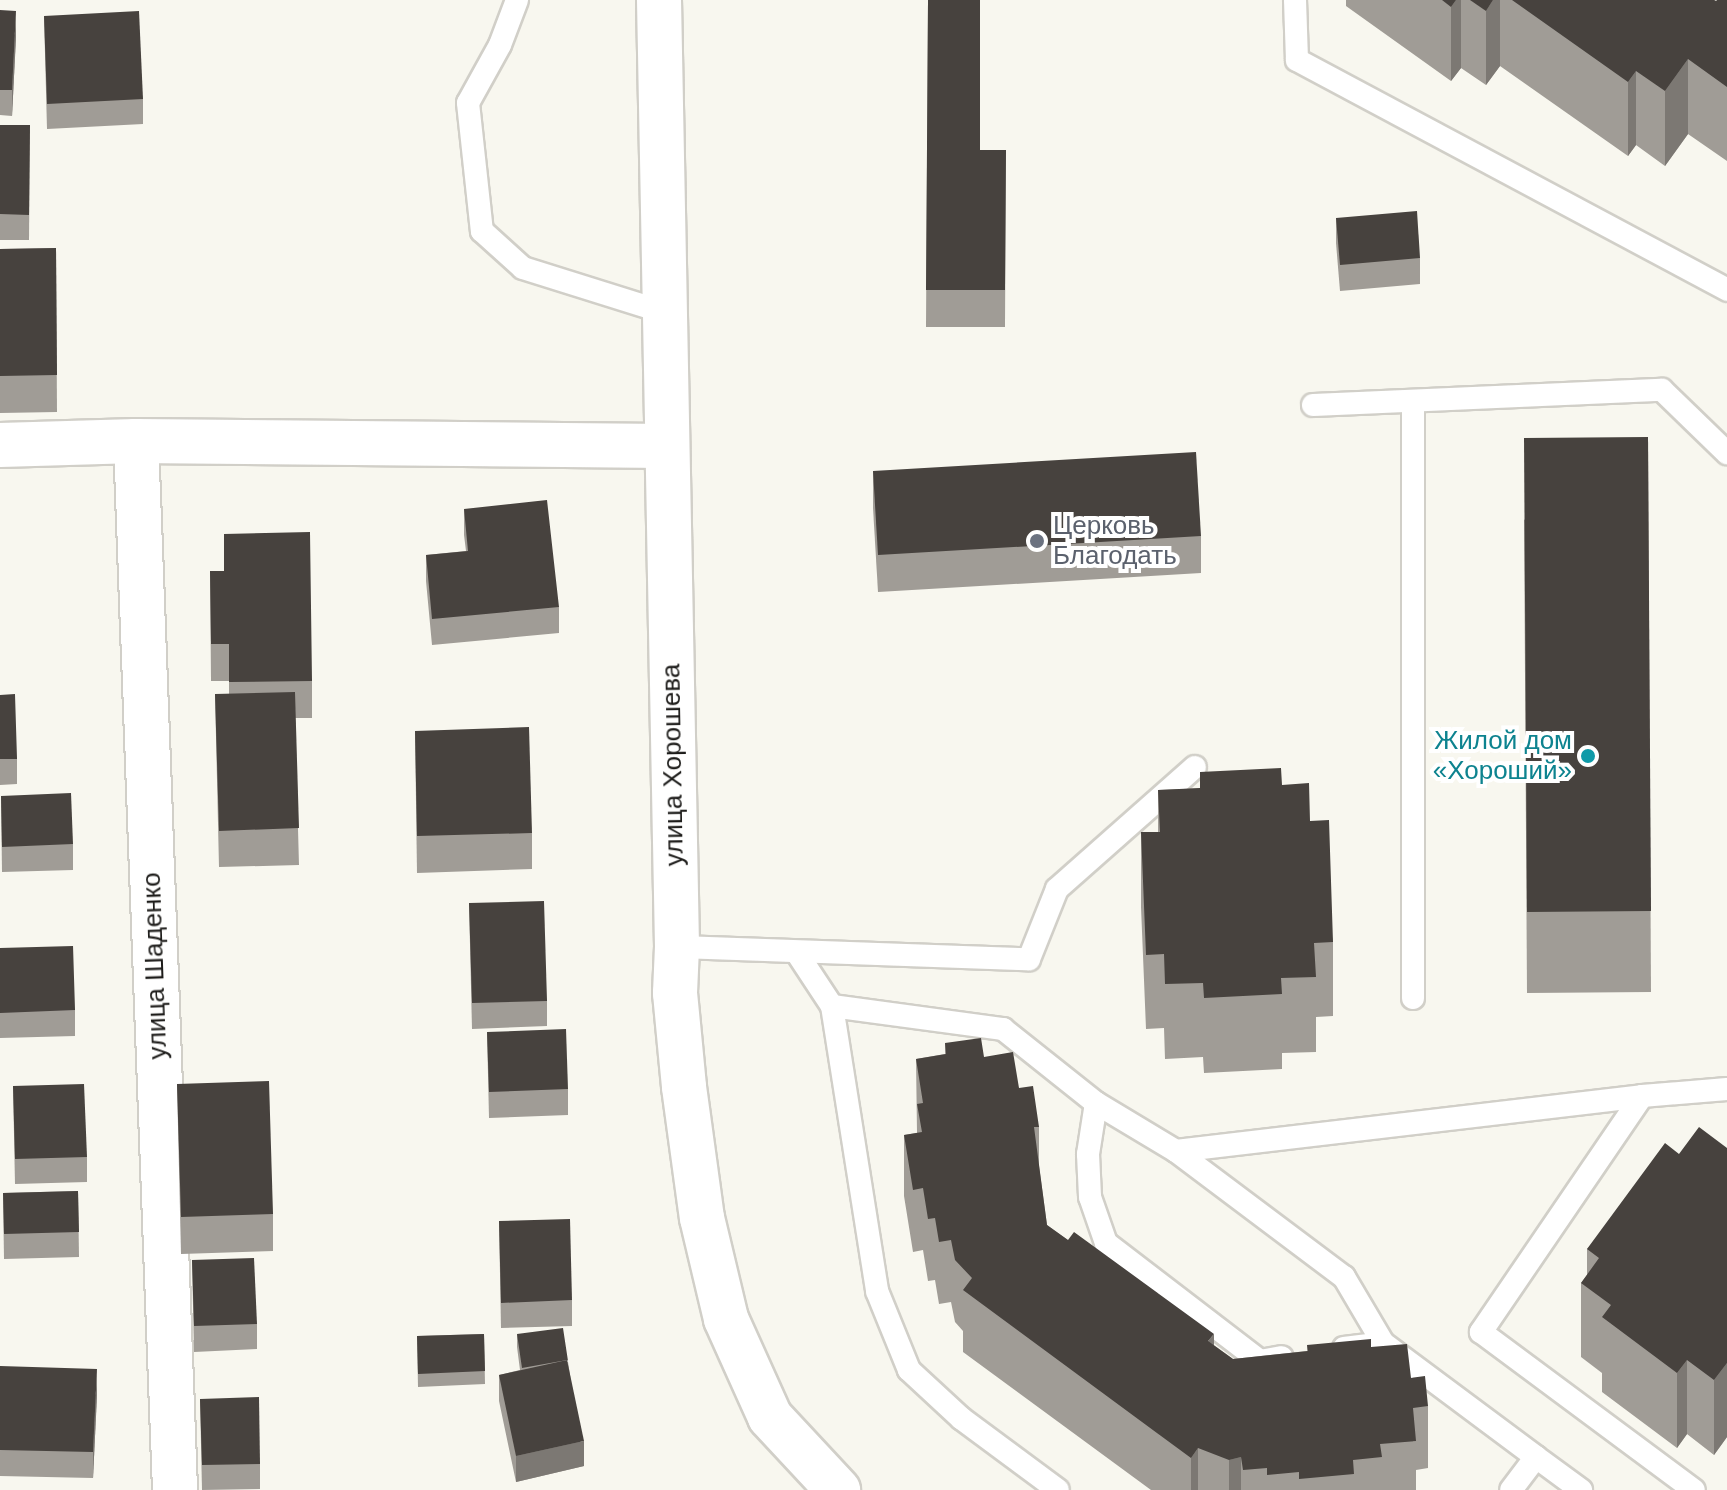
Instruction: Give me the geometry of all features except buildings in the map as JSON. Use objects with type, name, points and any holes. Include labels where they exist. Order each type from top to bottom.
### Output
[{"type":"street","name":"улица Хорошева","points":[[659,0],[677,947],[675,993],[684,1087],[702,1218],[726,1319],[770,1417],[838,1490]]},
{"type":"street","points":[[0,445],[136,441],[666,446]]},
{"type":"street","name":"улица Шаденко","points":[[136,441],[175,1490]]},
{"type":"lane","points":[[517,0],[500,45],[468,103],[482,231],[523,268],[663,312]]},
{"type":"lane","points":[[1295,0],[1297,60],[1727,290]]},
{"type":"lane","points":[[1313,405],[1662,390],[1727,453]]},
{"type":"lane","points":[[1413,401],[1413,998]]},
{"type":"lane","points":[[677,947],[1029,959],[1057,889],[1195,767]]},
{"type":"lane","points":[[797,953],[832,1006],[877,1291],[909,1370],[962,1419],[1058,1490]]},
{"type":"lane","points":[[832,1006],[1003,1029],[1096,1103],[1176,1151],[1344,1277],[1383,1343],[1581,1490]]},
{"type":"lane","points":[[1176,1151],[1642,1096],[1727,1089]]},
{"type":"lane","points":[[1642,1096],[1481,1332],[1694,1490]]},
{"type":"lane","points":[[1096,1103],[1088,1154],[1090,1197],[1106,1243],[1260,1361],[1383,1343]]},
{"type":"lane","points":[[1511,1490],[1536,1457]]},
{"type":"place","name":"Церковь Благодать","points":[[1037,541]]},
{"type":"place","name":"Жилой дом «Хороший»","points":[[1588,756]]}]
